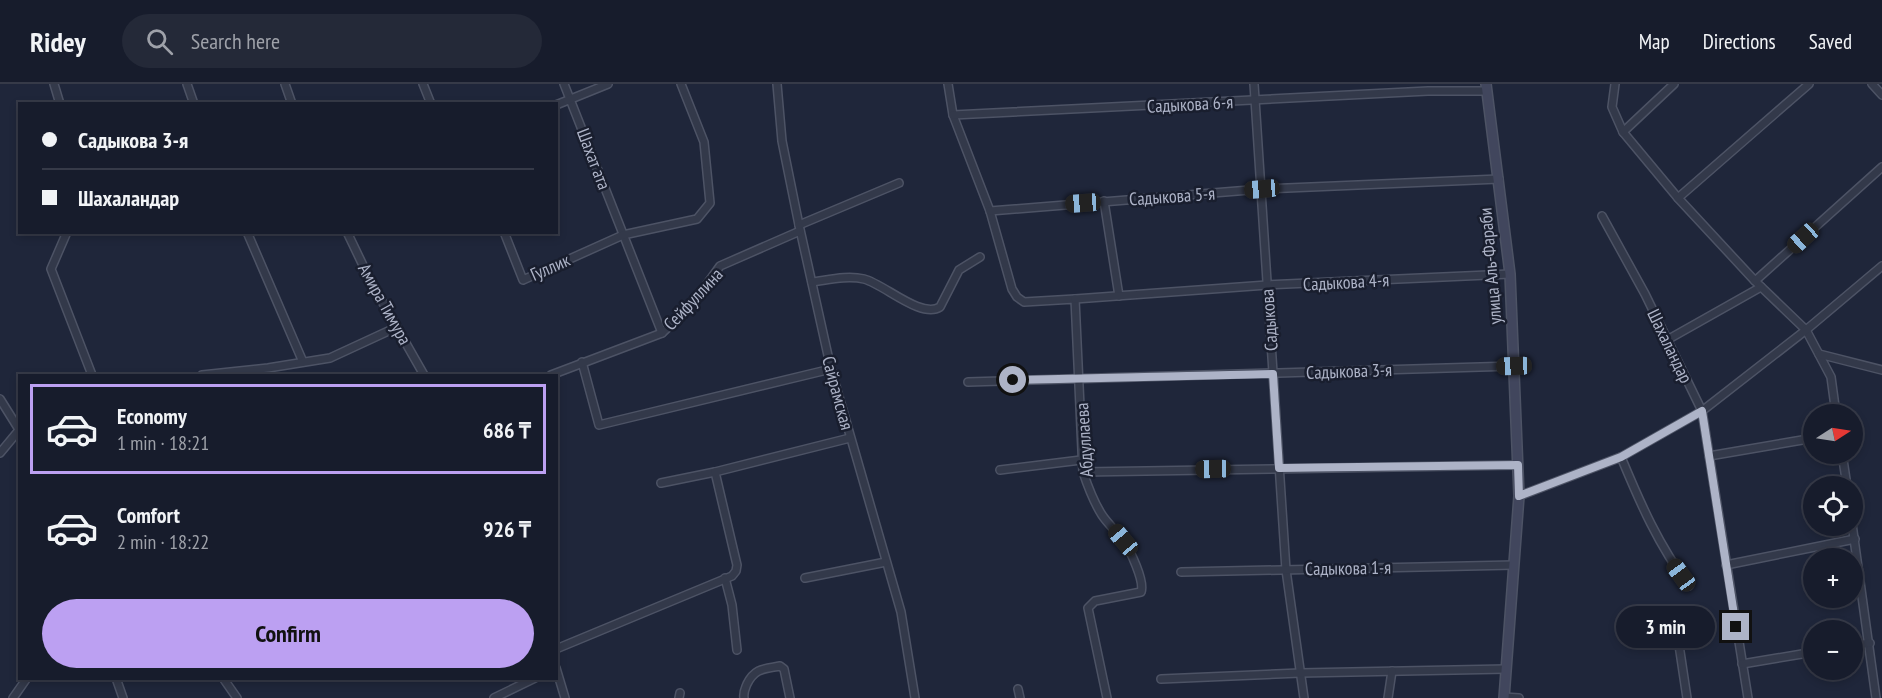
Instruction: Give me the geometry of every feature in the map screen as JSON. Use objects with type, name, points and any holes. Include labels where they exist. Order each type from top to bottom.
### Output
[{"type":"main road","name":"улица Аль-Фараби","points":[[1486,88],[1510,274],[1519,496],[1504,697]]},
{"type":"street","points":[[54,84],[59,102]]},
{"type":"street","points":[[186,84],[193,102]]},
{"type":"street","points":[[285,84],[291,102]]},
{"type":"street","points":[[423,84],[430,102]]},
{"type":"street","name":"Шахат ата","points":[[564,84],[662,333]]},
{"type":"street","points":[[558,104],[608,84]]},
{"type":"street","points":[[623,235],[697,219],[710,202],[704,142],[681,84]]},
{"type":"street","name":"Сайрамская","points":[[777,84],[782,141],[799,228],[831,369],[901,612],[915,698]]},
{"type":"street","points":[[948,84],[952,115],[990,211],[1012,289],[1024,302],[1075,299]]},
{"type":"street","name":"Садыкова","points":[[1254,84],[1286,570],[1304,698]]},
{"type":"street","points":[[1423,84],[1428,91]]},
{"type":"street","points":[[1615,84],[1612,107],[1623,132],[1678,198],[1758,284],[1806,330],[1831,377],[1835,404]]},
{"type":"street","points":[[1623,132],[1674,84]]},
{"type":"street","points":[[1678,198],[1809,84]]},
{"type":"street","points":[[1872,84],[1882,95]]},
{"type":"street","name":"Садыкова 6-я","points":[[952,115],[1486,88]]},
{"type":"street","points":[[1667,340],[1758,284],[1882,166]]},
{"type":"street","name":"Садыкова 5-я","points":[[990,211],[1262,189],[1499,178]]},
{"type":"street","name":"Сейфуллина","points":[[553,374],[662,333],[692,305],[720,266],[899,183]]},
{"type":"street","points":[[1104,201],[1119,296]]},
{"type":"street","name":"Шахаландар","points":[[1602,216],[1702,411],[1748,698]]},
{"type":"street","points":[[66,234],[51,270],[92,374]]},
{"type":"street","points":[[248,234],[303,362]]},
{"type":"street","name":"Амира Тимура","points":[[348,234],[371,282],[423,374]]},
{"type":"street","name":"Гуллик","points":[[505,234],[523,279],[623,235]]},
{"type":"street","points":[[812,282],[864,279],[922,309],[935,310],[940,307],[959,270],[981,257]]},
{"type":"street","points":[[1519,496],[1621,457],[1702,411],[1806,330],[1882,266]]},
{"type":"street","name":"Садыкова 4-я","points":[[1075,299],[1267,285],[1510,274]]},
{"type":"street","name":"Абдуллаева","points":[[1075,299],[1083,472],[1091,496],[1102,515],[1123,540],[1132,557],[1142,585],[1141,592],[1095,601],[1088,608],[1107,698]]},
{"type":"street","points":[[210,374],[330,358],[397,327]]},
{"type":"street","points":[[1819,354],[1882,370]]},
{"type":"street","points":[[582,362],[599,425],[831,369]]},
{"type":"street","name":"Садыкова 3-я","points":[[968,382],[1514,366]]},
{"type":"street","points":[[0,399],[18,428]]},
{"type":"street","points":[[0,453],[18,431]]},
{"type":"street","points":[[661,483],[715,472],[850,438]]},
{"type":"street","points":[[1709,456],[1803,440]]},
{"type":"street","points":[[1621,457],[1649,523],[1689,586]]},
{"type":"street","points":[[1000,470],[1081,460]]},
{"type":"street","points":[[1083,472],[1518,465]]},
{"type":"street","points":[[558,648],[732,576],[737,565],[715,472]]},
{"type":"street","points":[[1854,536],[1876,698]]},
{"type":"street","points":[[1726,564],[1855,539]]},
{"type":"street","points":[[805,578],[886,562]]},
{"type":"street","name":"Садыкова 1-я","points":[[1181,572],[1514,564]]},
{"type":"street","points":[[725,578],[732,605],[737,650]]},
{"type":"street","points":[[1676,625],[1687,698]]},
{"type":"street","points":[[1863,644],[1870,643]]},
{"type":"street","points":[[1742,664],[1803,654]]},
{"type":"street","points":[[744,698],[743,694],[753,674],[780,666],[784,669],[790,698]]},
{"type":"street","points":[[1161,679],[1300,673],[1506,669]]},
{"type":"street","points":[[1388,698],[1392,671]]},
{"type":"street","points":[[558,674],[566,698]]},
{"type":"street","points":[[13,698],[26,680]]},
{"type":"street","points":[[117,680],[123,698]]},
{"type":"street","points":[[224,680],[237,698]]},
{"type":"street","points":[[494,698],[532,680]]},
{"type":"street","points":[[1018,689],[1020,698]]},
{"type":"street","points":[[1504,697],[1519,698]]},
{"type":"route","points":[[1013,380],[1273,374],[1279,468],[1518,465],[1519,496],[1621,457],[1702,411],[1736,627]]}]
